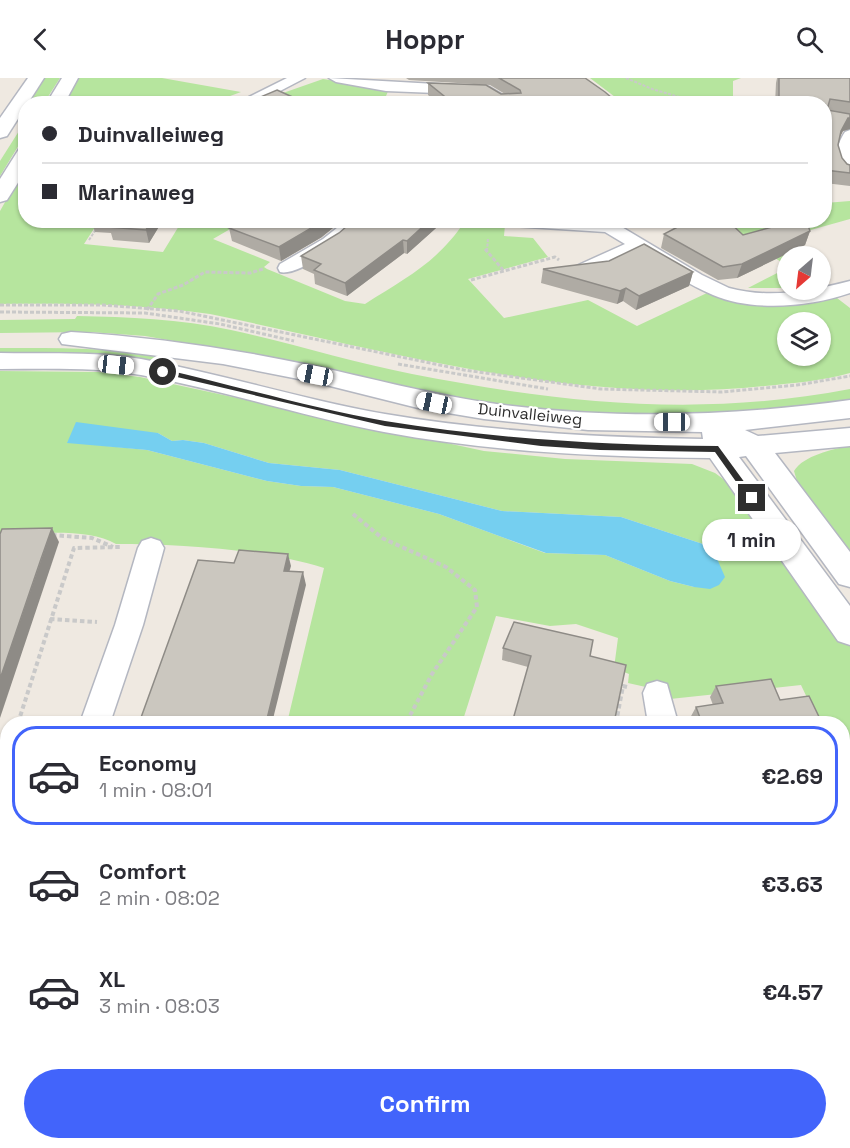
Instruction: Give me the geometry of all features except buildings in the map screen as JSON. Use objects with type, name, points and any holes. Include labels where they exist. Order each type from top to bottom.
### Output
[{"type":"street","points":[[24,96],[36,78]]},
{"type":"street","points":[[60,96],[70,78]]},
{"type":"street","points":[[259,96],[298,78]]},
{"type":"street","points":[[336,78],[386,87],[486,85],[501,96]]},
{"type":"street","points":[[0,132],[18,105]]},
{"type":"street","points":[[848,126],[842,152],[850,173]]},
{"type":"street","points":[[0,196],[18,166]]},
{"type":"street","points":[[287,268],[329,243],[348,228]]},
{"type":"street","points":[[614,228],[637,245],[695,279],[722,292],[740,297],[794,298],[832,293],[850,287]]},
{"type":"street","points":[[581,271],[637,245]]},
{"type":"street","name":"Duinvalleiweg","points":[[0,340],[65,339],[153,345],[304,372],[434,403],[519,414],[628,422],[717,436],[754,446],[850,437]]},
{"type":"street","name":"Duinvalleiweg","points":[[0,361],[93,362],[140,367],[385,423],[522,441],[611,448],[717,436],[763,421],[850,409]]},
{"type":"street","points":[[717,436],[850,631]]},
{"type":"street","points":[[754,446],[850,575]]},
{"type":"street","points":[[97,716],[129,625],[151,548]]},
{"type":"street","points":[[657,693],[662,716]]},
{"type":"path","points":[[626,78],[676,96]]},
{"type":"path","points":[[89,240],[97,228]]},
{"type":"path","points":[[493,228],[485,249],[504,271]]},
{"type":"path","points":[[471,280],[555,257],[581,271]]},
{"type":"path","points":[[145,314],[158,294],[183,285],[205,272],[250,273],[275,262],[287,268]]},
{"type":"path","points":[[0,305],[102,305],[148,308],[229,320],[464,370],[601,389],[722,392],[797,385],[850,376]]},
{"type":"path","points":[[0,312],[145,314],[220,324],[298,342]]},
{"type":"path","name":"Duinvalleiweg","points":[[389,363],[557,390]]},
{"type":"path","points":[[353,514],[375,535],[443,566],[460,576],[475,590],[477,607],[432,674],[410,716]]},
{"type":"path","points":[[40,535],[91,538],[106,541],[112,547]]},
{"type":"path","points":[[21,716],[74,548],[151,548]]},
{"type":"path","points":[[50,619],[129,625]]},
{"type":"green space","points":[[44,78],[60,78],[48,96],[33,96]]},
{"type":"green space","points":[[77,78],[162,78],[241,92],[230,96],[67,96]]},
{"type":"green space","points":[[590,78],[741,78],[733,81],[733,96],[614,96]]},
{"type":"green space","points":[[323,79],[389,89],[386,96],[289,96],[283,93]]},
{"type":"green space","points":[[18,133],[18,146],[0,176],[0,161]]},
{"type":"green space","points":[[18,179],[18,228],[94,228],[84,244],[163,252],[178,228],[232,228],[213,239],[270,262],[264,267],[267,269],[345,301],[365,304],[432,259],[460,228],[505,228],[504,236],[533,238],[548,257],[468,279],[504,318],[588,300],[637,326],[707,293],[737,300],[772,302],[837,298],[850,308],[850,373],[818,380],[765,386],[695,390],[625,389],[486,372],[210,314],[158,308],[0,304],[0,211]]},
{"type":"green space","points":[[850,201],[850,219],[832,224],[832,202]]},
{"type":"green space","points":[[729,228],[818,228],[775,240],[783,246],[777,246],[777,259],[737,237]]},
{"type":"green space","points":[[777,273],[777,288],[748,288]]},
{"type":"green space","points":[[77,316],[154,319],[212,326],[412,374],[522,393],[630,403],[684,405],[794,398],[850,389],[850,404],[797,411],[615,418],[435,398],[247,354],[145,336],[90,332],[0,333],[0,320],[75,319]]},
{"type":"green space","points":[[0,348],[106,350],[169,358],[166,362],[116,356],[0,355]]},
{"type":"green space","points":[[0,371],[98,372],[140,377],[484,451],[565,459],[692,464],[715,473],[737,489],[850,642],[850,716],[816,716],[801,685],[670,699],[668,692],[628,683],[629,674],[614,668],[618,638],[576,624],[550,626],[496,616],[464,716],[289,716],[324,568],[248,552],[167,545],[116,544],[91,535],[43,533],[0,535]],"holes":[[[158,433],[172,441],[204,443],[269,463],[340,470],[502,511],[621,517],[712,547],[715,558],[694,587],[670,581],[605,555],[545,553],[439,514],[333,487],[301,486],[267,481],[147,450],[67,442]]]},
{"type":"green space","points":[[850,445],[850,554],[799,488],[794,471],[811,457]]},
{"type":"water","points":[[76,422],[158,433],[172,441],[204,443],[269,463],[340,470],[502,511],[621,517],[712,547],[725,577],[719,585],[710,589],[694,587],[670,581],[605,555],[546,553],[439,514],[333,487],[301,486],[267,481],[147,450],[67,443]]},
{"type":"route","points":[[163,372],[385,423],[541,443],[667,450],[718,449],[752,498]]}]
